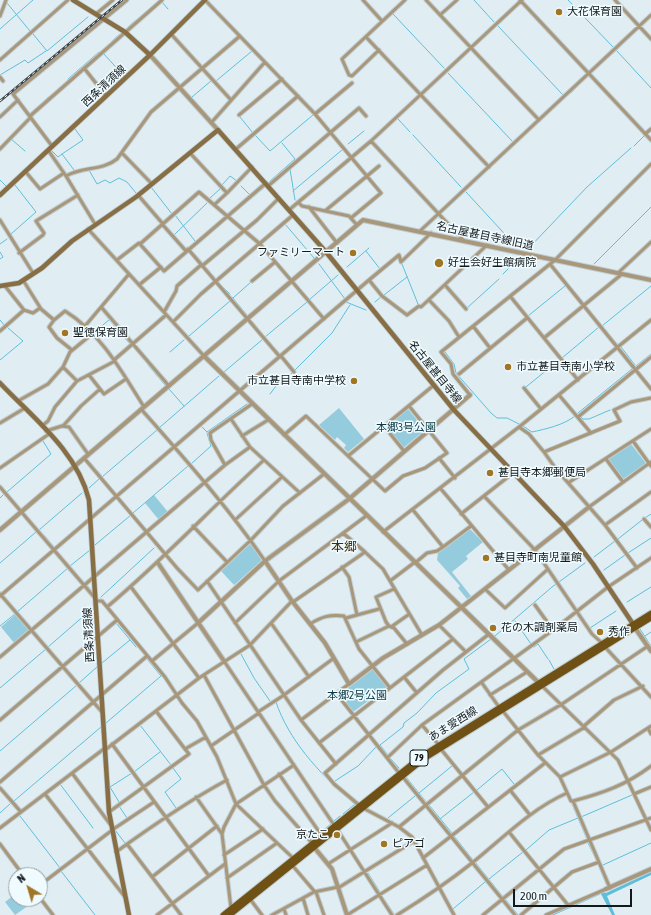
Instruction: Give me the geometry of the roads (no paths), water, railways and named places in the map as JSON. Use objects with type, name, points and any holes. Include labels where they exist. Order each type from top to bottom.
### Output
[{"type":"main road","points":[[73,0],[125,32],[150,55]]},
{"type":"main road","name":"西条清須線","points":[[0,195],[150,55],[205,0]]},
{"type":"main road","points":[[2,286],[16,284],[33,273],[72,240],[138,195],[218,130]]},
{"type":"main road","name":"名古屋甚目寺線","points":[[218,130],[326,252],[454,410],[490,450],[564,526],[634,626]]},
{"type":"main road","name":"西条清須線","points":[[0,383],[48,432],[76,466],[86,490],[91,518],[110,824],[129,915]]},
{"type":"main road","name":"あま愛西線","points":[[223,915],[231,913],[250,899],[336,827],[439,746],[604,645],[651,613]]},
{"type":"main road","name":"あま愛西線","points":[[634,626],[651,618]]},
{"type":"main road","name":"あま愛西線","points":[[231,913],[293,858],[313,846],[322,836],[336,827]]},
{"type":"street","points":[[0,60],[68,0]]},
{"type":"street","points":[[96,14],[113,0]]},
{"type":"street","points":[[52,146],[42,134],[31,116],[13,94],[127,0]]},
{"type":"street","points":[[0,149],[31,116],[162,0]]},
{"type":"street","points":[[205,0],[315,114],[381,193],[351,218]]},
{"type":"street","points":[[363,0],[382,21]]},
{"type":"street","points":[[379,50],[352,76],[349,75],[342,59],[405,0]]},
{"type":"street","points":[[426,0],[539,120]]},
{"type":"street","points":[[440,15],[457,0]]},
{"type":"street","points":[[290,210],[371,141],[521,0],[651,140]]},
{"type":"street","points":[[615,0],[651,39]]},
{"type":"street","points":[[0,16],[5,1]]},
{"type":"street","points":[[420,231],[651,15]]},
{"type":"street","points":[[171,34],[231,100]]},
{"type":"street","points":[[25,171],[40,189],[65,175],[82,169],[106,166],[117,159],[146,116],[240,36]]},
{"type":"street","points":[[366,36],[489,167]]},
{"type":"street","points":[[150,55],[218,130]]},
{"type":"street","points":[[211,123],[265,62]]},
{"type":"street","points":[[84,68],[106,96]]},
{"type":"street","points":[[0,77],[3,81]]},
{"type":"street","points":[[239,115],[282,79]]},
{"type":"street","points":[[315,114],[352,83]]},
{"type":"street","points":[[236,149],[298,96]]},
{"type":"street","points":[[0,117],[18,100]]},
{"type":"street","points":[[140,244],[164,271],[227,216],[267,185],[359,108],[366,116]]},
{"type":"street","points":[[645,134],[651,129]]},
{"type":"street","points":[[371,141],[464,241]]},
{"type":"street","points":[[48,150],[96,224]]},
{"type":"street","points":[[122,152],[152,184]]},
{"type":"street","points":[[190,153],[227,193]]},
{"type":"street","points":[[152,661],[198,623],[265,561],[349,499],[470,396],[453,374],[451,364],[441,352],[555,260],[651,164]]},
{"type":"street","points":[[325,211],[379,166]]},
{"type":"street","points":[[214,205],[252,167]]},
{"type":"street","points":[[117,260],[140,244],[199,192],[260,244],[324,319]]},
{"type":"street","points":[[138,195],[202,265],[294,372]]},
{"type":"street","points":[[19,253],[43,235],[44,233],[36,221],[78,196]]},
{"type":"street","points":[[42,426],[48,421],[55,407],[77,381],[114,360],[133,344],[165,313],[177,286],[244,231],[279,198]]},
{"type":"street","points":[[0,530],[357,225],[351,218],[302,206],[298,202]]},
{"type":"street","points":[[309,207],[337,243]]},
{"type":"street","points":[[173,322],[216,281],[293,215]]},
{"type":"street","points":[[0,220],[19,253],[33,273]]},
{"type":"street","name":"名古屋甚目寺線旧道","points":[[357,225],[363,220],[651,280]]},
{"type":"street","points":[[88,229],[204,356],[239,392],[612,752],[618,760],[651,830]]},
{"type":"street","points":[[103,713],[0,595],[357,290],[399,255],[401,262],[431,233]]},
{"type":"street","points":[[544,338],[584,306],[651,242]]},
{"type":"street","points":[[369,280],[382,296],[407,315],[429,300],[487,245]]},
{"type":"street","points":[[252,281],[275,262]]},
{"type":"street","points":[[550,264],[651,389]]},
{"type":"street","points":[[139,285],[161,267]]},
{"type":"street","points":[[85,326],[102,308],[129,274]]},
{"type":"street","points":[[23,280],[40,308],[54,320]]},
{"type":"street","points":[[445,285],[466,309]]},
{"type":"street","points":[[2,286],[24,310],[33,313],[40,308]]},
{"type":"street","points":[[510,296],[578,380]]},
{"type":"street","points":[[429,300],[449,321],[459,338]]},
{"type":"street","points":[[102,308],[169,386]]},
{"type":"street","points":[[0,331],[24,310]]},
{"type":"street","points":[[72,350],[57,338],[49,327],[54,320],[65,311],[85,326],[114,360],[143,408],[251,540],[293,601],[325,643],[349,684]]},
{"type":"street","points":[[459,374],[527,318]]},
{"type":"street","points":[[383,532],[455,478],[651,320]]},
{"type":"street","points":[[473,326],[490,348]]},
{"type":"street","points":[[18,401],[48,384],[63,367],[72,350],[92,334]]},
{"type":"street","points":[[578,417],[651,357]]},
{"type":"street","points":[[63,367],[77,381]]},
{"type":"street","points":[[89,375],[104,394],[126,379]]},
{"type":"street","points":[[348,456],[434,385]]},
{"type":"street","points":[[524,388],[541,409]]},
{"type":"street","points":[[63,426],[81,406],[100,389]]},
{"type":"street","points":[[559,395],[591,433]]},
{"type":"street","points":[[544,452],[620,421],[614,410],[631,402],[651,398]]},
{"type":"street","points":[[225,465],[211,440],[210,433],[252,404]]},
{"type":"street","points":[[284,435],[306,416],[385,491],[404,476],[425,468],[447,452],[409,406]]},
{"type":"street","points":[[0,423],[25,408]]},
{"type":"street","points":[[231,419],[250,447],[300,493]]},
{"type":"street","points":[[242,436],[268,420]]},
{"type":"street","points":[[48,421],[54,428]]},
{"type":"street","points":[[0,468],[54,428],[63,426],[69,427],[74,432],[88,454]]},
{"type":"street","points":[[384,426],[404,451]]},
{"type":"street","points":[[519,427],[530,434],[568,483],[605,525],[636,568]]},
{"type":"street","points":[[568,483],[651,429]]},
{"type":"street","points":[[301,720],[372,666],[439,625],[564,526],[650,464],[633,441]]},
{"type":"street","points":[[0,657],[225,465],[250,447]]},
{"type":"street","points":[[84,458],[198,590],[251,540],[283,506],[324,474]]},
{"type":"street","points":[[439,458],[455,478]]},
{"type":"street","points":[[606,459],[623,482]]},
{"type":"street","points":[[107,607],[158,563],[193,526],[264,460]]},
{"type":"street","points":[[461,514],[513,473]]},
{"type":"street","points":[[235,520],[282,477]]},
{"type":"street","points":[[0,487],[96,600],[102,601],[152,661],[197,721],[227,780],[236,804],[293,858]]},
{"type":"street","points":[[441,489],[509,570]]},
{"type":"street","points":[[605,525],[651,492]]},
{"type":"street","points":[[484,496],[535,550],[592,634],[643,686],[651,697]]},
{"type":"street","points":[[413,510],[443,547]]},
{"type":"street","points":[[235,623],[279,581],[366,516]]},
{"type":"street","points":[[644,519],[651,527]]},
{"type":"street","points":[[193,526],[227,562]]},
{"type":"street","points":[[390,581],[427,553],[438,551],[471,526]]},
{"type":"street","points":[[343,533],[383,569],[408,615],[422,635]]},
{"type":"street","points":[[0,828],[199,678],[250,645],[293,601],[365,552]]},
{"type":"street","points":[[387,758],[422,726],[553,630],[608,587],[651,558]]},
{"type":"street","points":[[158,563],[336,827],[392,915]]},
{"type":"street","points":[[342,567],[349,577],[357,615]]},
{"type":"street","points":[[485,589],[505,608],[548,569]]},
{"type":"street","points":[[207,581],[284,696],[336,764]]},
{"type":"street","points":[[131,587],[199,678]]},
{"type":"street","points":[[394,589],[376,597],[379,609],[390,626],[394,628],[407,644]]},
{"type":"street","points":[[535,605],[553,630]]},
{"type":"street","points":[[346,618],[379,609]]},
{"type":"street","points":[[310,624],[322,617],[333,614],[344,616],[359,649],[390,688]]},
{"type":"street","points":[[356,642],[390,626],[408,615]]},
{"type":"street","points":[[0,720],[117,620]]},
{"type":"street","points":[[271,623],[309,677]]},
{"type":"street","points":[[439,625],[466,652]]},
{"type":"street","points":[[634,626],[651,652]]},
{"type":"street","points":[[448,915],[453,914],[412,837],[399,827],[361,807],[334,784],[325,774],[417,693],[489,634]]},
{"type":"street","points":[[319,743],[453,639]]},
{"type":"street","points":[[399,827],[518,730],[562,704],[648,646]]},
{"type":"street","points":[[0,782],[147,656]]},
{"type":"street","points":[[211,746],[284,696],[334,658]]},
{"type":"street","points":[[490,695],[528,672]]},
{"type":"street","points":[[204,675],[264,785],[332,868],[347,915],[427,865]]},
{"type":"street","points":[[404,677],[417,693]]},
{"type":"street","points":[[482,683],[500,709],[538,755],[560,776],[571,801],[573,801],[599,862],[608,888]]},
{"type":"street","points":[[538,755],[584,726],[614,700],[643,686]]},
{"type":"street","points":[[336,693],[515,915]]},
{"type":"street","points":[[109,812],[189,754],[156,711]]},
{"type":"street","points":[[422,726],[488,807]]},
{"type":"street","points":[[560,776],[612,752],[650,727],[651,734]]},
{"type":"street","points":[[185,748],[206,737]]},
{"type":"street","points":[[112,744],[164,817],[209,876]]},
{"type":"street","points":[[423,858],[545,763]]},
{"type":"street","points":[[231,913],[222,834],[224,827],[236,804],[294,765]]},
{"type":"street","points":[[573,801],[598,794],[628,782],[651,766]]},
{"type":"street","points":[[72,773],[110,824]]},
{"type":"street","points":[[279,774],[322,836]]},
{"type":"street","points":[[116,852],[164,817],[227,780]]},
{"type":"street","points":[[634,794],[651,787]]},
{"type":"street","points":[[0,788],[21,812]]},
{"type":"street","points":[[510,790],[530,815]]},
{"type":"street","points":[[397,915],[439,889],[530,815],[553,799],[567,793]]},
{"type":"street","points":[[45,794],[87,850],[126,898]]},
{"type":"street","points":[[196,797],[222,834]]},
{"type":"street","points":[[48,879],[111,831],[154,802]]},
{"type":"street","points":[[483,915],[564,849],[651,818]]},
{"type":"street","points":[[328,864],[392,823]]},
{"type":"street","points":[[152,877],[217,826]]},
{"type":"street","points":[[224,855],[263,829]]},
{"type":"street","points":[[509,832],[568,905]]},
{"type":"street","points":[[272,915],[315,892],[338,888],[414,841]]},
{"type":"street","points":[[227,878],[277,843]]},
{"type":"street","points":[[0,844],[17,867]]},
{"type":"street","points":[[127,844],[181,915]]},
{"type":"street","points":[[521,915],[572,872],[599,862]]},
{"type":"street","points":[[157,915],[225,864]]},
{"type":"street","points":[[292,865],[315,892],[324,915]]},
{"type":"street","points":[[546,915],[651,870]]},
{"type":"street","points":[[302,898],[308,915]]},
{"type":"street","points":[[250,899],[262,915]]},
{"type":"street","points":[[47,907],[53,915]]},
{"type":"street","points":[[284,909],[286,915]]},
{"type":"waterway","points":[[0,29],[33,0]]},
{"type":"waterway","points":[[474,0],[494,22]]},
{"type":"waterway","points":[[568,0],[613,47]]},
{"type":"waterway","points":[[139,18],[158,2]]},
{"type":"waterway","points":[[162,2],[168,9]]},
{"type":"waterway","points":[[7,3],[30,31]]},
{"type":"waterway","points":[[395,7],[399,3]]},
{"type":"waterway","points":[[382,19],[393,9]]},
{"type":"waterway","points":[[393,14],[444,68]]},
{"type":"waterway","points":[[33,34],[47,51],[88,17]]},
{"type":"waterway","points":[[642,26],[651,17]]},
{"type":"waterway","points":[[128,27],[136,20]]},
{"type":"waterway","points":[[366,34],[380,21]]},
{"type":"waterway","points":[[498,26],[563,95]]},
{"type":"waterway","points":[[624,42],[639,28]]},
{"type":"waterway","points":[[112,41],[120,34]]},
{"type":"waterway","points":[[612,54],[621,46]]},
{"type":"waterway","points":[[616,50],[651,88]]},
{"type":"waterway","points":[[0,75],[25,60],[28,63],[46,51]]},
{"type":"waterway","points":[[216,81],[252,51]]},
{"type":"waterway","points":[[68,79],[99,52]]},
{"type":"waterway","points":[[103,53],[124,76]]},
{"type":"waterway","points":[[261,56],[316,112]]},
{"type":"waterway","points":[[592,72],[605,60]]},
{"type":"waterway","points":[[448,73],[513,142]]},
{"type":"waterway","points":[[571,93],[589,75]]},
{"type":"waterway","points":[[192,97],[211,81]]},
{"type":"waterway","points":[[564,99],[569,94]]},
{"type":"waterway","points":[[38,107],[48,97]]},
{"type":"waterway","points":[[553,109],[561,101]]},
{"type":"waterway","points":[[541,120],[548,114]]},
{"type":"waterway","points":[[255,135],[270,151],[313,115]]},
{"type":"waterway","points":[[240,117],[253,133]]},
{"type":"waterway","points":[[398,119],[410,132]]},
{"type":"waterway","points":[[62,154],[83,140],[75,129]]},
{"type":"waterway","points":[[348,144],[364,131]]},
{"type":"waterway","points":[[413,135],[461,187]]},
{"type":"waterway","points":[[634,146],[644,136]]},
{"type":"waterway","points":[[11,139],[25,151]]},
{"type":"waterway","points":[[270,181],[295,159],[282,143]]},
{"type":"waterway","points":[[527,250],[587,187],[631,148]]},
{"type":"waterway","points":[[51,150],[58,157],[62,154],[74,170]]},
{"type":"waterway","points":[[293,191],[342,150]]},
{"type":"waterway","points":[[290,169],[295,200]]},
{"type":"waterway","points":[[89,170],[97,184],[105,180],[110,183],[119,178],[127,182],[136,193]]},
{"type":"waterway","points":[[222,185],[230,176],[237,181]]},
{"type":"waterway","points":[[0,180],[6,186]]},
{"type":"waterway","points":[[11,234],[36,212],[15,185]]},
{"type":"waterway","points":[[241,186],[250,195]]},
{"type":"waterway","points":[[151,187],[172,214]]},
{"type":"waterway","points":[[230,216],[265,187]]},
{"type":"waterway","points":[[209,199],[221,188]]},
{"type":"waterway","points":[[466,192],[513,243]]},
{"type":"waterway","points":[[174,235],[207,203]]},
{"type":"waterway","points":[[594,264],[651,207]]},
{"type":"waterway","points":[[244,229],[261,214]]},
{"type":"waterway","points":[[175,215],[195,241]]},
{"type":"waterway","points":[[223,222],[227,218]]},
{"type":"waterway","points":[[285,224],[314,258]]},
{"type":"waterway","points":[[225,244],[241,231]]},
{"type":"waterway","points":[[0,244],[7,239]]},
{"type":"waterway","points":[[347,267],[369,248]]},
{"type":"waterway","points":[[191,250],[203,263]]},
{"type":"waterway","points":[[366,251],[380,269]]},
{"type":"waterway","points":[[0,252],[3,257],[0,259]]},
{"type":"waterway","points":[[503,274],[521,256]]},
{"type":"waterway","points":[[319,264],[345,299]]},
{"type":"waterway","points":[[402,264],[418,304]]},
{"type":"waterway","points":[[205,266],[216,279]]},
{"type":"waterway","points":[[309,300],[338,275]]},
{"type":"waterway","points":[[384,295],[407,277]]},
{"type":"waterway","points":[[467,308],[499,279]]},
{"type":"waterway","points":[[218,282],[230,294]]},
{"type":"waterway","points":[[233,298],[251,282]]},
{"type":"waterway","points":[[569,285],[573,290]]},
{"type":"waterway","points":[[528,316],[565,286]]},
{"type":"waterway","points":[[602,326],[651,286]]},
{"type":"waterway","points":[[575,292],[584,303]]},
{"type":"waterway","points":[[167,311],[175,296]]},
{"type":"waterway","points":[[232,297],[247,315]]},
{"type":"waterway","points":[[375,302],[381,297]]},
{"type":"waterway","points":[[189,336],[230,301]]},
{"type":"waterway","points":[[280,354],[265,337],[307,302]]},
{"type":"waterway","points":[[346,302],[366,310]]},
{"type":"waterway","points":[[295,370],[332,333],[350,305]]},
{"type":"waterway","points":[[587,307],[617,344]]},
{"type":"waterway","points":[[133,342],[163,315]]},
{"type":"waterway","points":[[96,331],[110,319],[111,321]]},
{"type":"waterway","points":[[0,320],[5,326]]},
{"type":"waterway","points":[[251,320],[257,327]]},
{"type":"waterway","points":[[113,324],[130,344],[115,357]]},
{"type":"waterway","points":[[0,360],[23,341],[7,327]]},
{"type":"waterway","points":[[562,358],[599,327]]},
{"type":"waterway","points":[[224,372],[263,339]]},
{"type":"waterway","points":[[170,352],[184,340]]},
{"type":"waterway","points":[[133,346],[147,363]]},
{"type":"waterway","points":[[621,347],[635,365]]},
{"type":"waterway","points":[[445,352],[454,364],[456,373],[491,413],[497,418],[507,418],[519,424]]},
{"type":"waterway","points":[[636,366],[651,354]]},
{"type":"waterway","points":[[526,387],[559,360]]},
{"type":"waterway","points":[[457,374],[471,362]]},
{"type":"waterway","points":[[148,365],[165,385]]},
{"type":"waterway","points":[[578,413],[632,369]]},
{"type":"waterway","points":[[270,394],[276,386],[292,373]]},
{"type":"waterway","points":[[159,428],[219,376]]},
{"type":"waterway","points":[[169,389],[184,406]]},
{"type":"waterway","points":[[201,426],[207,432],[247,404]]},
{"type":"waterway","points":[[581,417],[583,419],[589,419],[610,410]]},
{"type":"waterway","points":[[523,426],[532,432],[560,424],[575,416]]},
{"type":"waterway","points":[[102,477],[157,430]]},
{"type":"waterway","points":[[191,464],[211,446],[207,433]]},
{"type":"waterway","points":[[7,492],[51,454],[43,441]]},
{"type":"waterway","points":[[88,460],[102,476]]},
{"type":"waterway","points":[[133,513],[188,466]]},
{"type":"waterway","points":[[89,488],[99,479]]},
{"type":"waterway","points":[[7,493],[21,509]]},
{"type":"waterway","points":[[39,530],[82,493]]},
{"type":"waterway","points":[[0,498],[4,494]]},
{"type":"waterway","points":[[24,513],[38,529]]},
{"type":"waterway","points":[[645,518],[651,514]]},
{"type":"waterway","points":[[95,545],[131,515]]},
{"type":"waterway","points":[[618,539],[642,520]]},
{"type":"waterway","points":[[0,563],[36,532]]},
{"type":"waterway","points":[[44,535],[54,547]]},
{"type":"waterway","points":[[628,553],[651,538]]},
{"type":"waterway","points":[[594,557],[615,541]]},
{"type":"waterway","points":[[101,597],[154,548]]},
{"type":"waterway","points":[[56,550],[68,564]]},
{"type":"waterway","points":[[70,566],[90,550]]},
{"type":"waterway","points":[[604,570],[625,555]]},
{"type":"waterway","points":[[495,636],[552,587],[585,563]]},
{"type":"waterway","points":[[69,565],[84,583]]},
{"type":"waterway","points":[[17,612],[68,568]]},
{"type":"waterway","points":[[87,585],[93,593]]},
{"type":"waterway","points":[[627,602],[651,587]]},
{"type":"waterway","points":[[48,647],[93,608]]},
{"type":"waterway","points":[[590,628],[616,611]]},
{"type":"waterway","points":[[0,626],[15,614]]},
{"type":"waterway","points":[[515,621],[531,644]]},
{"type":"waterway","points":[[116,623],[136,647]]},
{"type":"waterway","points":[[640,629],[651,646]]},
{"type":"waterway","points":[[645,636],[651,632]]},
{"type":"waterway","points":[[594,638],[598,642]]},
{"type":"waterway","points":[[388,755],[380,745],[403,727],[404,723],[417,713],[436,693],[469,669],[464,659],[491,639]]},
{"type":"waterway","points":[[102,663],[130,640]]},
{"type":"waterway","points":[[534,647],[538,644],[548,659]]},
{"type":"waterway","points":[[0,688],[46,649]]},
{"type":"waterway","points":[[606,650],[618,663]]},
{"type":"waterway","points":[[241,654],[254,678],[270,701]]},
{"type":"waterway","points":[[106,723],[161,676],[147,659]]},
{"type":"waterway","points":[[549,660],[554,669]]},
{"type":"waterway","points":[[79,683],[97,667]]},
{"type":"waterway","points":[[0,751],[77,685]]},
{"type":"waterway","points":[[276,702],[281,716],[296,742],[326,778],[348,798]]},
{"type":"waterway","points":[[140,725],[171,765]]},
{"type":"waterway","points":[[14,801],[101,727]]},
{"type":"waterway","points":[[335,781],[358,766],[376,747]]},
{"type":"waterway","points":[[74,773],[103,752]]},
{"type":"waterway","points":[[134,772],[160,752]]},
{"type":"waterway","points":[[390,758],[399,768]]},
{"type":"waterway","points":[[419,793],[452,766]]},
{"type":"waterway","points":[[173,768],[181,779],[165,792],[176,808]]},
{"type":"waterway","points":[[477,790],[502,769],[514,784]]},
{"type":"waterway","points":[[119,802],[110,787],[132,773]]},
{"type":"waterway","points":[[65,780],[71,776]]},
{"type":"waterway","points":[[406,777],[427,803]]},
{"type":"waterway","points":[[60,784],[93,828]]},
{"type":"waterway","points":[[440,819],[474,792]]},
{"type":"waterway","points":[[581,817],[632,795]]},
{"type":"waterway","points":[[388,818],[415,796]]},
{"type":"waterway","points":[[343,814],[355,804],[352,802]]},
{"type":"waterway","points":[[0,813],[11,803]]},
{"type":"waterway","points":[[572,804],[587,839]]},
{"type":"waterway","points":[[429,805],[452,833]]},
{"type":"waterway","points":[[119,806],[127,818]]},
{"type":"waterway","points":[[20,816],[60,868]]},
{"type":"waterway","points":[[334,821],[340,816]]},
{"type":"waterway","points":[[526,850],[549,830],[578,818]]},
{"type":"waterway","points":[[321,832],[331,824]]},
{"type":"waterway","points":[[115,830],[125,843]]},
{"type":"waterway","points":[[454,836],[473,860]]},
{"type":"waterway","points":[[588,843],[597,861]]},
{"type":"waterway","points":[[603,865],[651,843]]},
{"type":"waterway","points":[[489,879],[523,852]]},
{"type":"waterway","points":[[475,862],[503,897]]},
{"type":"waterway","points":[[598,864],[607,886]]},
{"type":"waterway","points":[[61,871],[95,915]]},
{"type":"waterway","points":[[368,873],[380,892]]},
{"type":"waterway","points":[[453,909],[485,882]]},
{"type":"waterway","points":[[316,890],[335,886]]},
{"type":"waterway","points":[[308,893],[312,891]]},
{"type":"waterway","points":[[382,896],[394,914]]},
{"type":"waterway","points":[[505,899],[518,915]]},
{"type":"waterway","points":[[284,907],[293,902]]},
{"type":"waterway","points":[[350,915],[364,906]]},
{"type":"waterway","points":[[269,915],[282,908]]},
{"type":"railway","points":[[0,101],[122,0]]},
{"type":"place","name":"大花保育園","points":[[559,12]]},
{"type":"place","name":"ファミリーマート","points":[[353,253]]},
{"type":"place","name":"好生会好生館病院","points":[[439,263]]},
{"type":"place","name":"聖徳保育園","points":[[65,333]]},
{"type":"place","name":"市立甚目寺南小学校","points":[[508,367]]},
{"type":"place","name":"市立甚目寺南中学校","points":[[354,381]]},
{"type":"place","name":"甚目寺本郷郵便局","points":[[490,473]]},
{"type":"place","name":"甚目寺町南児童館","points":[[486,558]]},
{"type":"place","name":"花の木調剤薬局","points":[[493,628]]},
{"type":"place","name":"秀作","points":[[600,632]]},
{"type":"place","name":"京たこ","points":[[337,835]]},
{"type":"place","name":"ピアゴ","points":[[384,844]]},
{"type":"district","name":"本郷","points":[[344,547]]},
{"type":"park label","name":"本郷3号公園","points":[[406,428]]},
{"type":"park label","name":"本郷2号公園","points":[[357,696]]}]
